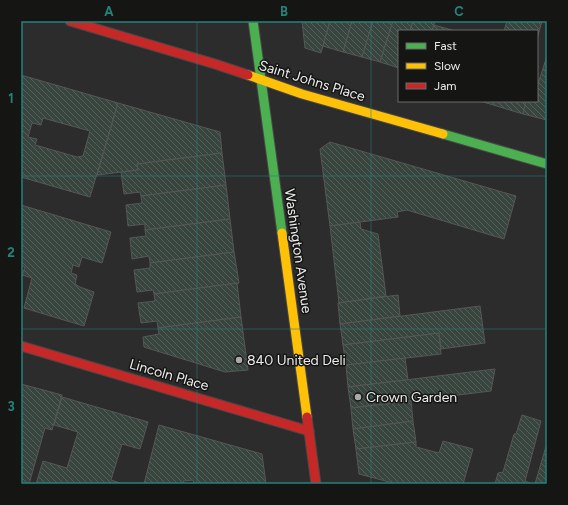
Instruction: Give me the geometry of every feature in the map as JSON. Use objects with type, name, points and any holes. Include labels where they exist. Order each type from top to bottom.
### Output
[{"type":"street","name":"Saint Johns Place","points":[[70,21],[215,64],[302,94],[547,164]]},
{"type":"street","name":"Washington Avenue","points":[[253,21],[316,484]]},
{"type":"street","name":"Lincoln Place","points":[[21,346],[309,431]]},
{"type":"building","points":[[302,21],[330,21],[321,53],[305,48]]},
{"type":"building","points":[[330,21],[352,21],[343,52],[323,46]]},
{"type":"building","points":[[352,21],[373,21],[362,57],[343,52]]},
{"type":"building","points":[[373,21],[393,21],[380,62],[362,57]]},
{"type":"building","points":[[393,21],[413,21],[410,30],[398,30],[398,68],[380,62]]},
{"type":"building","points":[[413,21],[435,21],[432,30],[410,30]]},
{"type":"building","points":[[507,21],[542,21],[538,35],[538,30],[504,30]]},
{"type":"building","points":[[434,25],[452,30],[432,30]]},
{"type":"building","points":[[547,56],[547,120],[523,114],[526,102],[538,102],[538,84]]},
{"type":"building","points":[[21,75],[118,103],[90,197],[21,177]],"holes":[[[43,118],[90,131],[83,156],[77,157],[35,145],[37,139],[28,137],[32,123],[41,125]]]},
{"type":"building","points":[[483,102],[526,102],[523,114]]},
{"type":"building","points":[[118,103],[220,132],[222,153],[137,164],[138,170],[97,175]]},
{"type":"building","points":[[330,142],[516,196],[504,239],[407,210],[397,212],[398,217],[330,226],[320,149]]},
{"type":"building","points":[[222,153],[226,185],[141,196],[140,192],[124,194],[121,172],[138,170],[137,164]]},
{"type":"building","points":[[226,185],[230,219],[145,230],[145,224],[128,226],[126,205],[142,203],[141,196]]},
{"type":"building","points":[[21,205],[111,232],[102,263],[82,257],[79,267],[73,265],[71,273],[77,275],[75,284],[94,292],[84,326],[24,308],[32,278],[22,275],[25,267],[21,266]]},
{"type":"building","points":[[230,219],[234,252],[150,263],[149,256],[132,259],[130,238],[146,236],[145,230]]},
{"type":"building","points":[[360,222],[361,229],[378,234],[386,296],[339,303],[330,226]]},
{"type":"building","points":[[234,252],[239,283],[154,294],[153,290],[137,292],[134,270],[150,268],[150,263]]},
{"type":"building","points":[[237,283],[241,317],[158,328],[157,321],[141,323],[138,303],[155,301],[154,294]]},
{"type":"building","points":[[398,295],[400,316],[340,324],[338,303]]},
{"type":"building","points":[[480,306],[485,343],[441,349],[439,333],[343,345],[340,324]]},
{"type":"building","points":[[241,317],[248,370],[225,372],[144,347],[143,337],[159,334],[158,328]]},
{"type":"building","points":[[439,333],[441,354],[346,365],[343,345]]},
{"type":"building","points":[[405,358],[408,380],[348,387],[346,365]]},
{"type":"building","points":[[495,369],[491,391],[351,408],[348,387]]},
{"type":"building","points":[[21,384],[62,395],[52,430],[45,428],[29,484],[21,484]]},
{"type":"building","points":[[62,397],[148,422],[140,449],[122,444],[111,480],[123,484],[36,484],[43,461],[67,468],[78,432],[54,425]]},
{"type":"building","points":[[411,401],[413,421],[353,429],[351,408]]},
{"type":"building","points":[[522,415],[541,421],[525,481],[530,483],[495,484],[498,473],[503,472],[514,434],[516,434]]},
{"type":"building","points":[[413,421],[416,442],[356,449],[353,429]]},
{"type":"building","points":[[159,425],[262,454],[266,484],[229,484],[228,482],[194,484],[193,480],[183,481],[185,484],[144,484]]},
{"type":"building","points":[[443,441],[473,449],[463,484],[397,484],[359,474],[356,449],[416,442],[416,447],[439,453]]},
{"type":"building","points":[[547,443],[547,484],[535,484]]},
{"type":"traffic: fast","points":[[253,21],[282,233]]},
{"type":"traffic: fast","points":[[443,134],[547,164]]},
{"type":"traffic: slow","points":[[248,75],[302,94],[443,134]]},
{"type":"traffic: slow","points":[[282,233],[307,417]]},
{"type":"traffic: jam","points":[[70,21],[248,75]]},
{"type":"traffic: jam","points":[[21,346],[309,431]]},
{"type":"traffic: jam","points":[[307,417],[316,484]]},
{"type":"place","name":"840 United Deli","points":[[239,360]]},
{"type":"place","name":"Crown Garden","points":[[358,397]]}]
